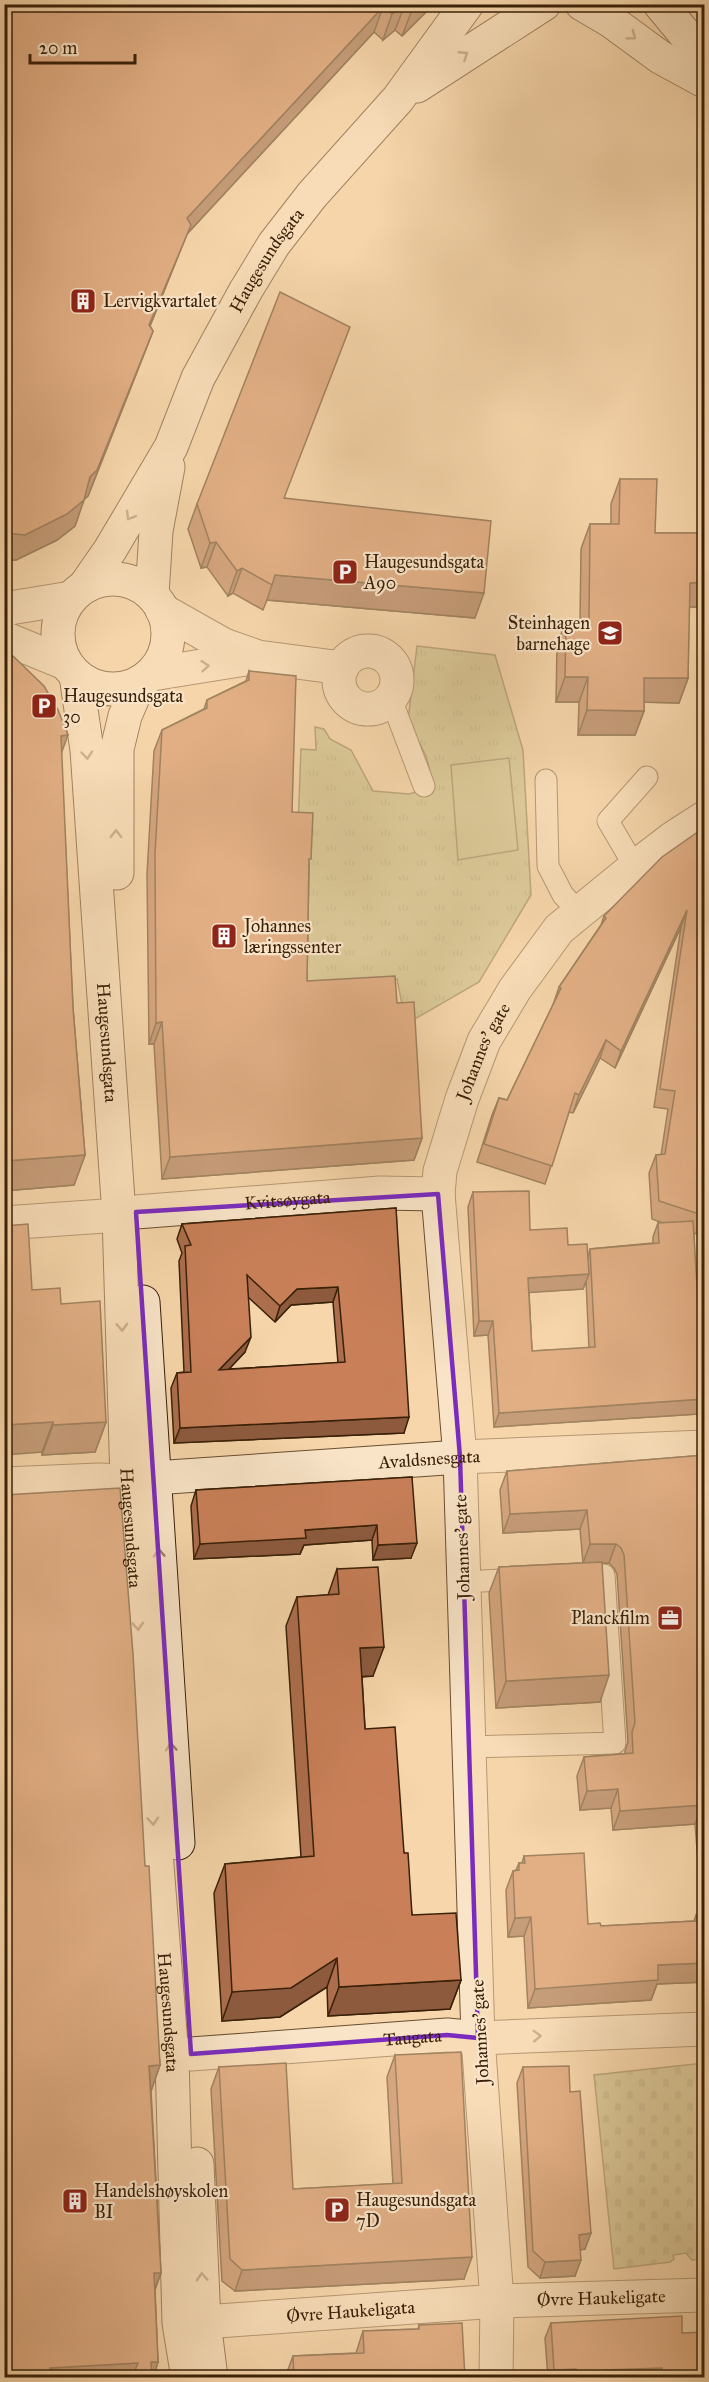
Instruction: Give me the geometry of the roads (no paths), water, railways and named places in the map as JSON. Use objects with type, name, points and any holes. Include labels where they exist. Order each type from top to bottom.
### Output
[{"type":"main road","name":"Haugesundsgata","points":[[78,592],[110,550],[171,447],[198,378],[274,244],[312,195],[398,99],[467,4]]},
{"type":"main road","name":"Haugesundsgata","points":[[398,99],[544,4]]},
{"type":"main road","points":[[582,4],[611,21],[660,57],[705,81]]},
{"type":"main road","points":[[660,4],[689,39],[705,63]]},
{"type":"main road","name":"Haugesundsgata","points":[[157,602],[156,531],[171,447]]},
{"type":"main road","points":[[4,609],[78,592],[102,580],[120,579],[137,584],[157,602],[224,645],[258,657],[342,668],[339,678],[340,688],[348,702],[357,707],[374,709],[391,699]]},
{"type":"main road","points":[[71,670],[59,647],[57,630],[61,613],[78,592]]},
{"type":"main road","points":[[146,678],[162,660],[167,645],[168,627],[157,602]]},
{"type":"main road","points":[[4,638],[71,670],[91,685],[107,690],[123,689],[146,678],[258,657]]},
{"type":"main road","name":"Haugesundsgata","points":[[71,670],[87,750],[128,1214]]},
{"type":"main road","name":"Haugesundsgata","points":[[146,678],[125,716],[117,749],[116,853],[128,1214],[140,1479],[172,2058],[179,2323],[188,2378]]},
{"type":"main road","name":"Johannes' gate","points":[[496,2378],[497,2301],[478,2038],[460,1457],[438,1194],[440,1172],[484,1041],[514,989],[559,929],[673,838],[705,818]]},
{"type":"main road","name":"Kvitsøygata","points":[[4,1223],[380,1193],[438,1194]]},
{"type":"main road","name":"Avaldsnesgata","points":[[4,1484],[140,1479],[460,1457],[705,1447]]},
{"type":"main road","name":"Haugesundsgata","points":[[140,1479],[191,2054],[204,2322],[211,2378]]},
{"type":"main road","name":"Taugata","points":[[191,2054],[447,2035],[478,2038],[705,2029]]},
{"type":"main road","name":"Øvre Haukeligate","points":[[497,2301],[705,2295]]},
{"type":"main road","name":"Øvre Haukeligata","points":[[204,2322],[497,2301]]},
{"type":"lane","points":[[391,699],[424,786]]},
{"type":"lane","points":[[635,867],[608,821],[647,777]]},
{"type":"lane","points":[[546,780],[548,866],[563,895],[579,912]]},
{"type":"lane","points":[[463,1582],[604,1575],[615,1743],[469,1747]]},
{"type":"place","name":"Lervigkvartalet","points":[[83,301]]},
{"type":"place","name":"Haugesundsgata A90","points":[[345,572]]},
{"type":"place","name":"Steinhagen barnehage","points":[[610,633]]},
{"type":"place","name":"Haugesundsgata 30","points":[[44,706]]},
{"type":"place","name":"Johannes læringssenter","points":[[224,936]]},
{"type":"place","name":"Planckfilm","points":[[670,1618]]},
{"type":"place","name":"Handelshøyskolen BI","points":[[75,2201]]},
{"type":"place","name":"Haugesundsgata 7D","points":[[337,2210]]}]
